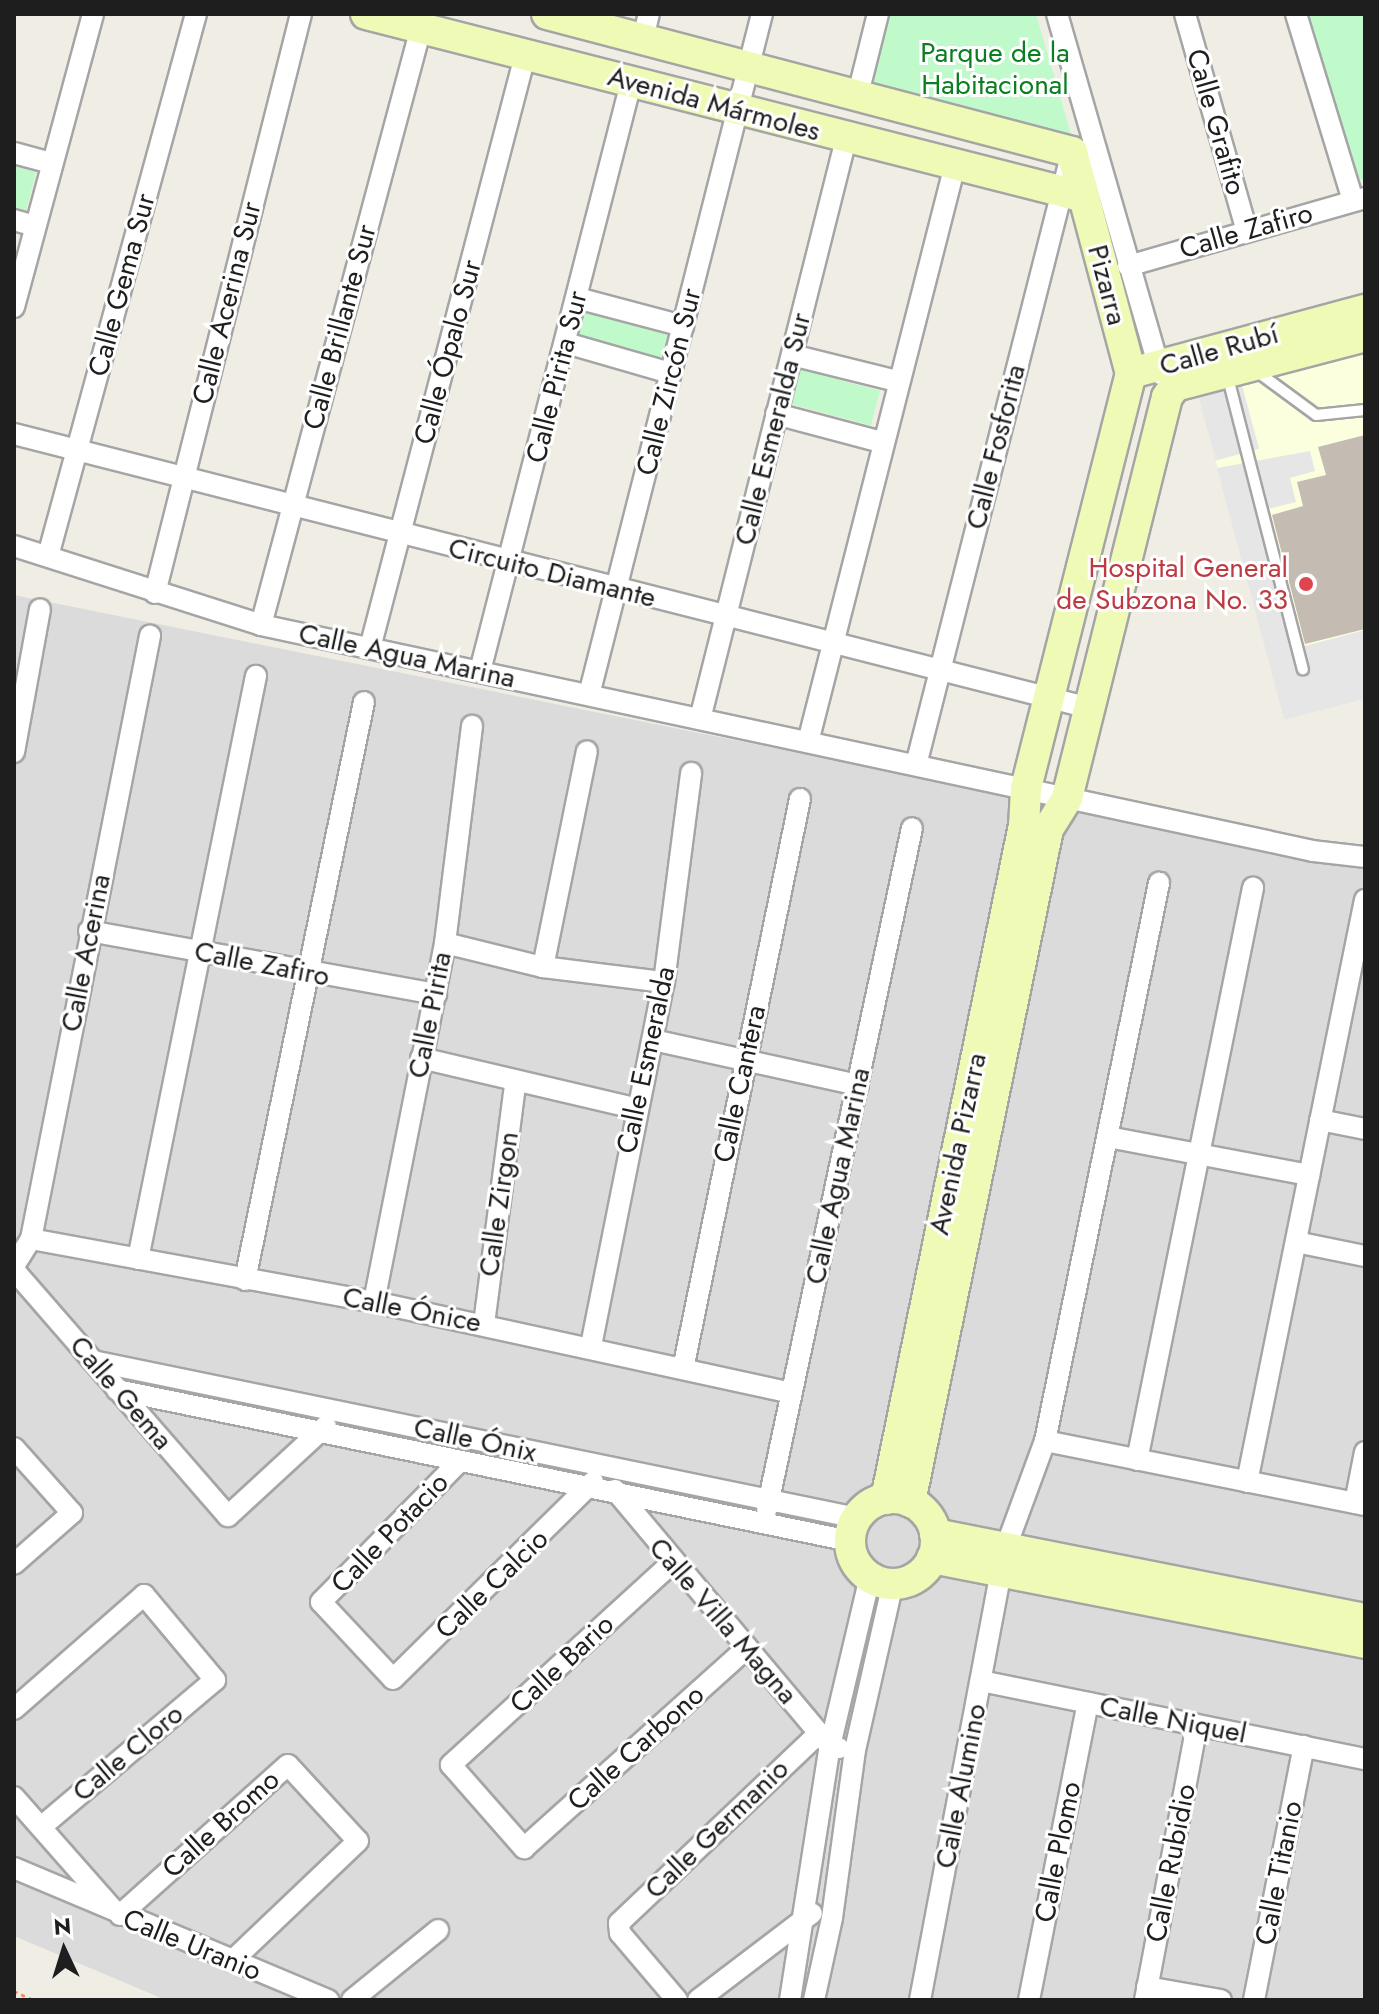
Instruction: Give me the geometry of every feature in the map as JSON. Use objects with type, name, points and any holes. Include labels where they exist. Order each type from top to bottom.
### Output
[{"type":"street","points":[[14,307],[93,14]]},
{"type":"street","name":"Calle Gema Sur","points":[[48,556],[196,14]]},
{"type":"street","name":"Calle Acerina Sur","points":[[155,593],[301,14]]},
{"type":"street","name":"Avenida Mármoles","points":[[366,14],[739,113],[1073,194]]},
{"type":"street","name":"Avenida Mármoles","points":[[547,14],[646,26],[749,68],[857,98],[1083,151]]},
{"type":"street","name":"Calle Zircón Sur","points":[[589,695],[762,14]]},
{"type":"street","points":[[857,98],[878,14]]},
{"type":"street","points":[[1057,14],[1083,151],[1128,266],[1157,381]]},
{"type":"street","name":"Calle Grafito","points":[[1185,14],[1247,231]]},
{"type":"street","points":[[1297,14],[1359,199]]},
{"type":"street","name":"Calle Brillante Sur","points":[[261,625],[421,28]]},
{"type":"street","name":"Calle Ópalo Sur","points":[[370,648],[525,56]]},
{"type":"street","name":"Calle Pirita Sur","points":[[480,671],[631,83]]},
{"type":"street","name":"Calle Esmeralda Sur","points":[[700,719],[846,139]]},
{"type":"street","name":"Pizarra","points":[[1083,151],[1073,194],[1157,381]]},
{"type":"street","points":[[14,153],[52,163]]},
{"type":"street","points":[[808,742],[881,442],[955,165]]},
{"type":"street","name":"Calle Fosforita","points":[[916,765],[938,671],[1073,194]]},
{"type":"street","name":"Calle Zafiro","points":[[1128,266],[1359,199]]},
{"type":"street","points":[[14,220],[35,226]]},
{"type":"street","points":[[577,298],[683,326]]},
{"type":"street","name":"Calle Rubí","points":[[1233,363],[1365,310]]},
{"type":"street","name":"Calle Rubí","points":[[1157,381],[1365,336]]},
{"type":"street","points":[[566,343],[670,373]]},
{"type":"street","points":[[792,355],[897,381]]},
{"type":"street","name":"Avenida Pizarra","points":[[898,1500],[1036,827],[1026,789],[1049,698],[1157,381]]},
{"type":"street","name":"Avenida Pizarra","points":[[1036,827],[1067,798],[1090,708],[1157,381]]},
{"type":"street","points":[[776,414],[881,442]]},
{"type":"street","name":"Circuito Diamante","points":[[14,434],[1090,708]]},
{"type":"street","name":"Calle Agua Marina","points":[[14,546],[261,625],[1067,798],[1365,857]]},
{"type":"street","points":[[14,752],[40,609]]},
{"type":"street","name":"Calle Acerina","points":[[14,1268],[31,1239],[89,931],[150,636]]},
{"type":"street","points":[[138,1259],[256,676]]},
{"type":"street","points":[[245,1280],[364,702]]},
{"type":"street","name":"Calle Pirita","points":[[374,1302],[445,943],[472,726]]},
{"type":"street","points":[[543,967],[587,751]]},
{"type":"street","name":"Calle Esmeralda","points":[[591,1346],[635,1108],[664,982],[691,773]]},
{"type":"street","name":"Calle Cantera","points":[[683,1369],[800,799]]},
{"type":"street","name":"Calle Agua Marina","points":[[764,1524],[912,828]]},
{"type":"street","name":"Calle Alumino","points":[[920,2000],[1004,1559],[1045,1441],[1159,883]]},
{"type":"street","points":[[1137,1460],[1253,888]]},
{"type":"street","points":[[1247,1482],[1365,900]]},
{"type":"street","name":"Calle Zafiro","points":[[89,931],[308,974],[436,994]]},
{"type":"street","points":[[445,943],[543,967],[664,982]]},
{"type":"street","points":[[653,1040],[858,1085]]},
{"type":"street","points":[[421,1058],[515,1085],[635,1108]]},
{"type":"street","name":"Calle Zirgon","points":[[484,1324],[515,1085]]},
{"type":"street","points":[[1320,1120],[1365,1129]]},
{"type":"street","points":[[1108,1137],[1309,1175]]},
{"type":"street","name":"Calle Ónice","points":[[31,1239],[484,1324],[791,1393]]},
{"type":"street","points":[[1296,1242],[1365,1256]]},
{"type":"street","name":"Calle Gema","points":[[14,1268],[228,1516],[324,1433]]},
{"type":"street","name":"Calle Ónix","points":[[93,1361],[769,1499],[853,1530]]},
{"type":"street","name":"Calle Ónix","points":[[117,1390],[764,1524],[853,1530]]},
{"type":"street","points":[[324,1433],[330,1411]]},
{"type":"street","points":[[1045,1441],[1360,1504],[1365,1452]]},
{"type":"street","points":[[14,1448],[72,1513],[14,1564]]},
{"type":"street","name":"Calle Potacio","points":[[393,1679],[321,1602],[458,1463]]},
{"type":"street","points":[[591,1489],[604,1466]]},
{"type":"street","points":[[604,1466],[616,1495]]},
{"type":"street","name":"Calle Calcio","points":[[393,1679],[591,1489]]},
{"type":"street","name":"Calle Villa Magna","points":[[616,1495],[825,1740]]},
{"type":"street","points":[[898,1500],[928,1517],[933,1546],[916,1577],[882,1580],[857,1565],[853,1530],[898,1500]]},
{"type":"street","points":[[933,1546],[1260,1610],[1365,1643]]},
{"type":"street","name":"Calle Bario","points":[[524,1848],[451,1765],[673,1562]]},
{"type":"street","points":[[790,2000],[809,1913],[825,1740],[882,1580]]},
{"type":"street","points":[[814,2000],[832,1918],[882,1580]]},
{"type":"street","name":"Calle Cloro","points":[[14,1709],[144,1595],[215,1680],[41,1827]]},
{"type":"street","points":[[1260,1610],[1365,1619]]},
{"type":"street","name":"Calle Carbono","points":[[524,1848],[747,1648]]},
{"type":"street","name":"Calle Niquel","points":[[981,1681],[1365,1759]]},
{"type":"street","name":"Calle Plomo","points":[[1029,2000],[1088,1703]]},
{"type":"street","name":"Calle Rubidio","points":[[1146,1994],[1197,1725]]},
{"type":"street","points":[[825,1740],[855,1750]]},
{"type":"street","name":"Calle Germanio","points":[[677,2000],[617,1927],[825,1740]]},
{"type":"street","name":"Calle Titanio","points":[[1254,2000],[1304,1746]]},
{"type":"street","name":"Calle Bromo","points":[[118,1914],[288,1765],[358,1841],[232,1961]]},
{"type":"street","points":[[14,1797],[118,1914]]},
{"type":"street","name":"Calle Uranio","points":[[14,1868],[328,2000]]},
{"type":"street","points":[[809,1913],[832,1918]]},
{"type":"street","points":[[698,2000],[809,1913]]},
{"type":"street","points":[[352,2000],[438,1930]]},
{"type":"street","points":[[1146,1994],[1221,2000]]},
{"type":"lane","points":[[1233,363],[1316,415],[1365,410]]},
{"type":"lane","points":[[1233,363],[1303,669]]},
{"type":"path","points":[[14,1991],[33,2000]]},
{"type":"shaded area","name":"Hospital General de Subzona No. 33","points":[[1365,354],[1365,699],[1284,720],[1199,397]]},
{"type":"shaded area","points":[[1242,385],[1259,449],[1216,460],[1199,397]]},
{"type":"shaded area","points":[[1310,451],[1315,471],[1290,478],[1296,502],[1264,510],[1301,647],[1365,630],[1365,699],[1284,720],[1217,468]]},
{"type":"shaded area","points":[[14,595],[1365,867],[1365,2000],[166,2000],[14,1936]]},
{"type":"green space","name":"Parque de la Habitacional","points":[[889,14],[1036,14],[1073,141],[869,93]]},
{"type":"green space","points":[[1365,14],[1365,178],[1355,181],[1308,16]]},
{"type":"green space","points":[[14,166],[36,172],[26,211],[14,208]]},
{"type":"green space","points":[[585,311],[668,335],[661,359],[578,335]]},
{"type":"green space","points":[[799,369],[880,391],[871,426],[790,404]]},
{"type":"building","points":[[1365,435],[1365,629],[1305,644],[1272,515],[1303,506],[1297,482],[1326,475],[1318,447]]},
{"type":"place","name":"Hospital General de Subzona No. 33","points":[[1306,584]]}]
